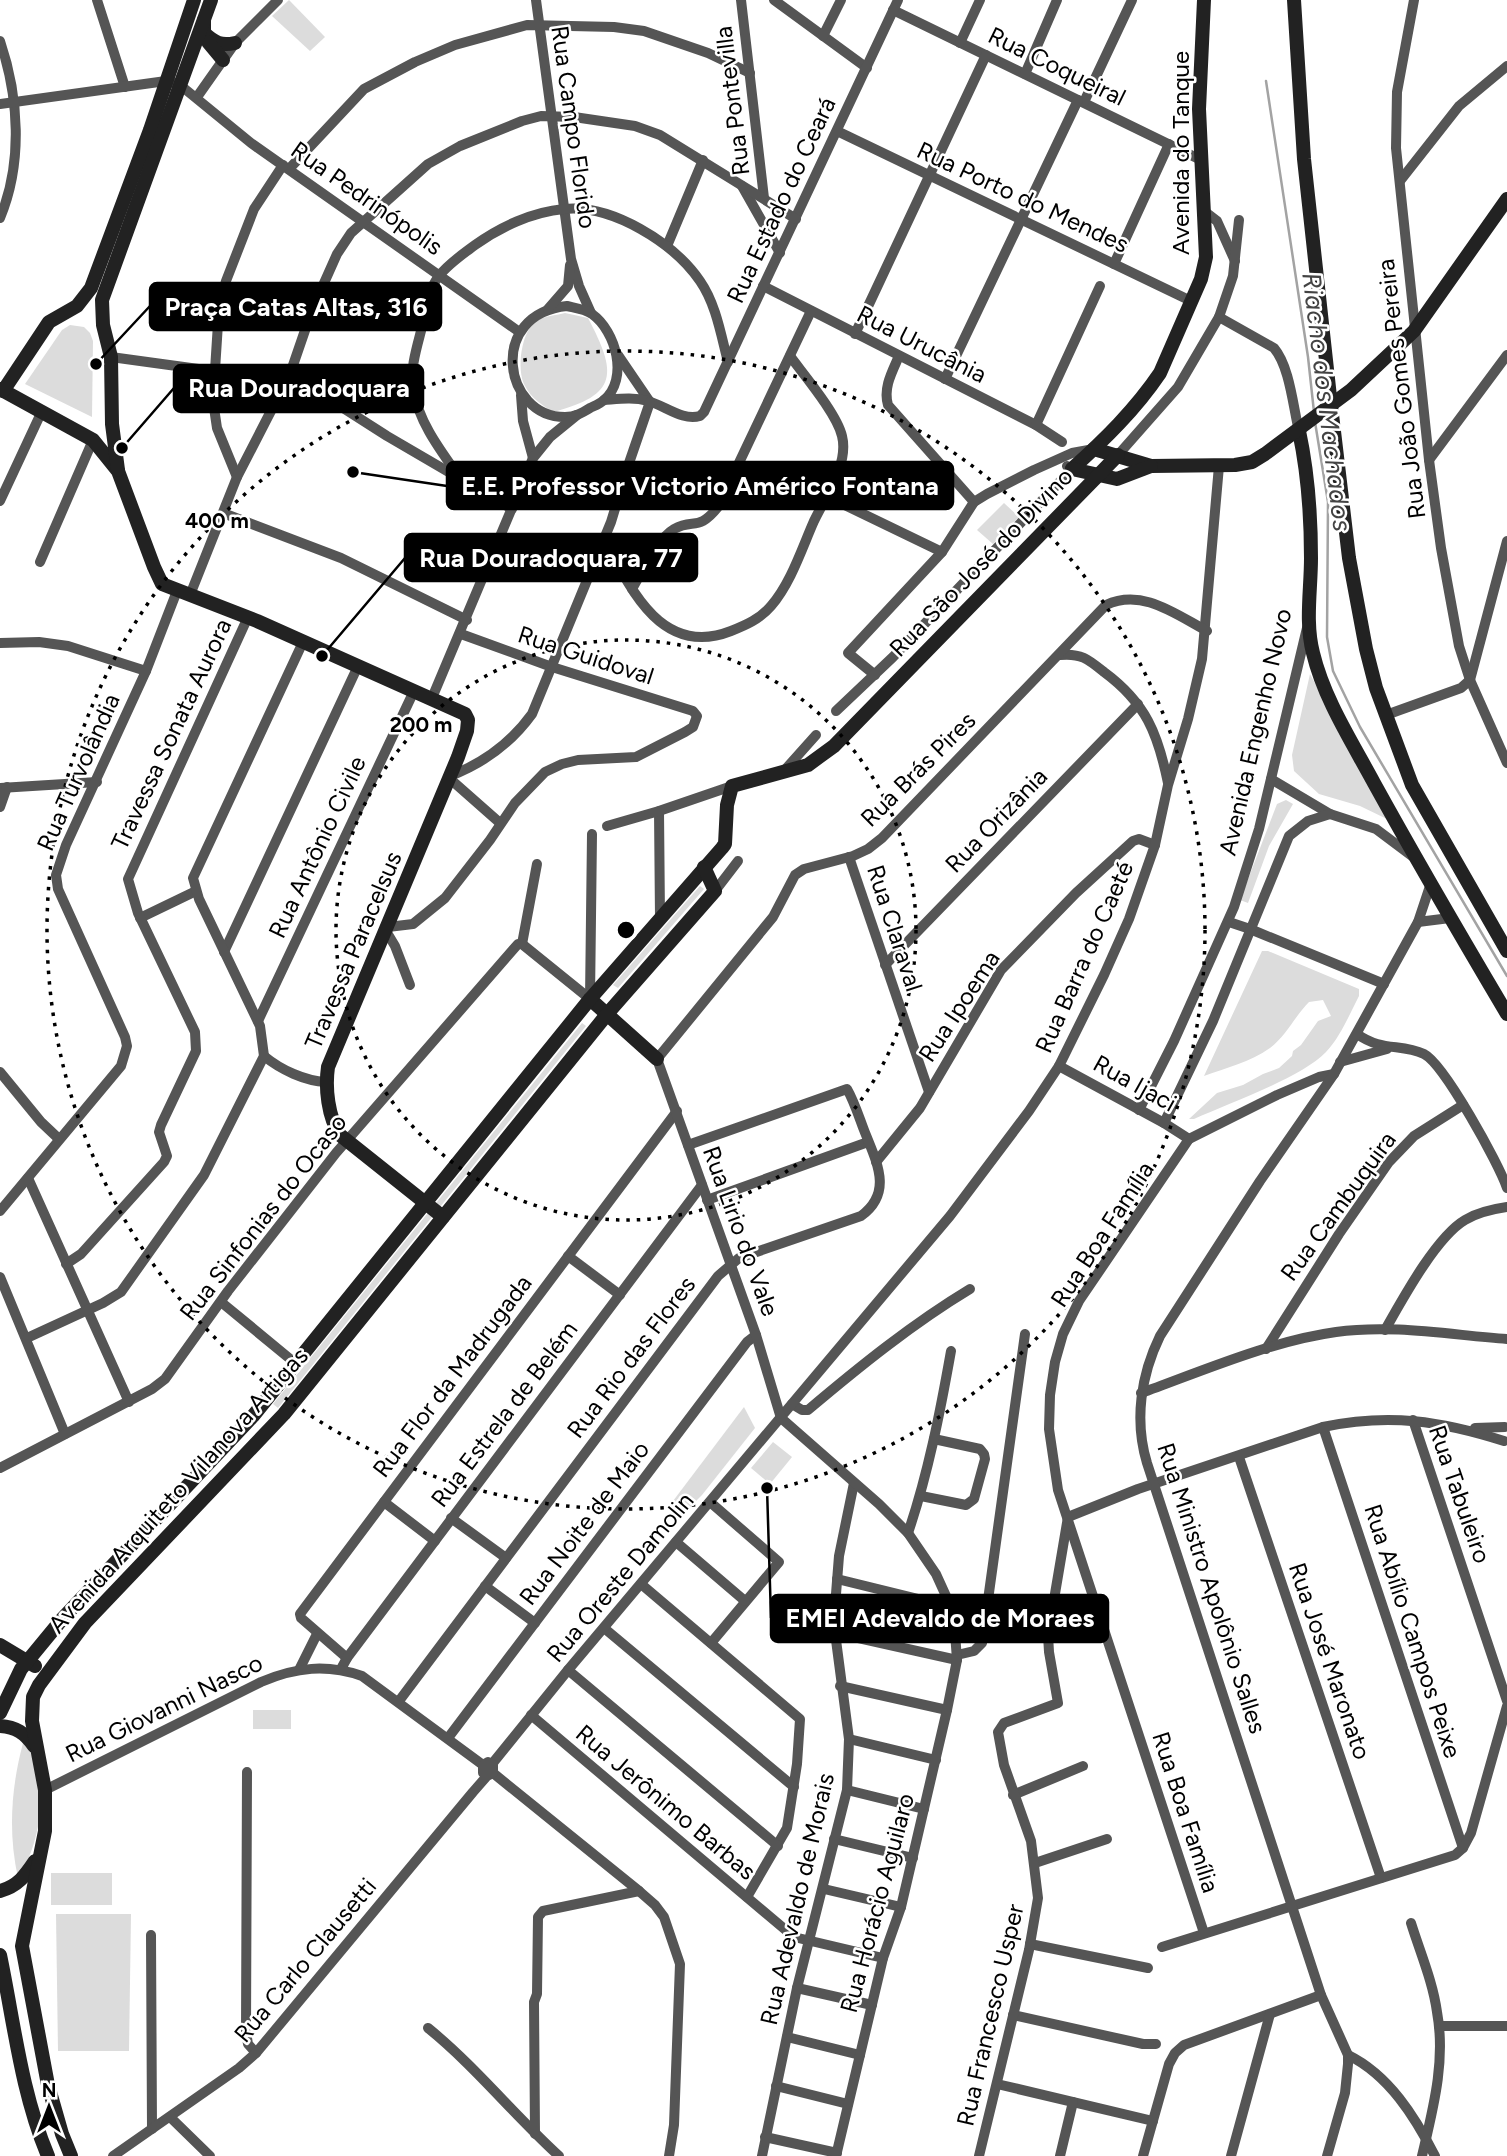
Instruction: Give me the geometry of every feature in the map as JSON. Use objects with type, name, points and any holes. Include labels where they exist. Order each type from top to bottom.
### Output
[{"type":"main road","points":[[194,0],[171,90],[103,293],[101,307],[111,357],[112,424],[118,471],[159,578],[166,586],[248,617],[432,698]]},
{"type":"main road","points":[[118,471],[93,440],[1,390],[49,322],[83,301],[91,288],[171,90],[197,39],[211,0]]},
{"type":"main road","name":"Avenida do Tanque","points":[[1094,449],[1134,407],[1160,373],[1201,279],[1206,257],[1199,109],[1203,0]]},
{"type":"main road","points":[[1294,0],[1325,410],[1366,649],[1386,715],[1412,785],[1507,951]]},
{"type":"main road","points":[[205,18],[204,33],[214,42],[223,45],[235,43]]},
{"type":"main road","points":[[197,39],[212,44],[223,60]]},
{"type":"main road","name":"Rua São José do Divino","points":[[1072,469],[1094,449],[1151,466],[1219,466],[1252,462],[1301,430],[1370,374],[1414,331],[1507,199]]},
{"type":"main road","points":[[66,312],[89,315],[103,325]]},
{"type":"main road","points":[[93,440],[112,424]]},
{"type":"main road","name":"Avenida Engenho Novo","points":[[1301,430],[1309,500],[1311,558],[1308,622]]},
{"type":"main road","name":"Rua São José do Divino","points":[[732,786],[808,765],[828,751],[1118,455]]},
{"type":"main road","name":"Rua São José do Divino","points":[[1072,469],[1097,476],[1122,478],[1151,466]]},
{"type":"main road","points":[[1308,622],[1312,653],[1337,715],[1450,918],[1507,1014]]},
{"type":"main road","name":"Travessa Paracelsus","points":[[348,1141],[335,1127],[326,1082],[328,1067],[467,731],[468,720],[464,714],[432,698]]},
{"type":"main road","name":"Avenida Arquiteto Vilanova Artigas","points":[[0,1713],[27,1662],[63,1618],[253,1416],[590,999],[725,844],[727,805],[732,786]]},
{"type":"main road","points":[[705,867],[715,891]]},
{"type":"main road","name":"Avenida Arquiteto Vilanova Artigas","points":[[71,2156],[56,2116],[42,2059],[22,1946],[46,1831],[46,1790],[33,1732],[33,1698],[39,1685],[85,1623],[284,1413],[608,1013],[715,891]]},
{"type":"main road","points":[[590,999],[657,1059]]},
{"type":"main road","points":[[348,1141],[443,1217]]},
{"type":"main road","points":[[0,1645],[38,1670],[39,1685]]},
{"type":"main road","points":[[0,1726],[19,1730],[38,1754]]},
{"type":"main road","points":[[0,1891],[12,1888],[22,1880],[40,1854]]},
{"type":"main road","points":[[0,1955],[27,2092],[48,2156]]},
{"type":"street","points":[[97,0],[125,87]]},
{"type":"street","points":[[0,104],[140,86],[196,96],[235,43],[278,0]]},
{"type":"street","name":"Rua Campo Florido","points":[[536,0],[571,259],[591,313]]},
{"type":"street","name":"Rua Pontevilla","points":[[741,0],[764,198]]},
{"type":"street","points":[[823,36],[841,0]]},
{"type":"street","points":[[960,43],[980,0]]},
{"type":"street","points":[[1024,74],[1057,0]]},
{"type":"street","points":[[946,379],[1021,221],[1132,0]]},
{"type":"street","name":"Rua João Gomes Pereira","points":[[1414,0],[1395,115],[1396,148],[1429,460],[1441,548],[1459,646],[1507,763]]},
{"type":"street","points":[[775,1],[867,68]]},
{"type":"street","name":"Rua Coqueiral","points":[[896,5],[960,43],[1201,160]]},
{"type":"street","name":"Rua Estado do Ceará","points":[[650,402],[687,418],[700,416],[705,412],[896,5]]},
{"type":"street","points":[[237,477],[218,428],[213,401],[219,308],[226,281],[254,209],[286,167],[364,89],[455,45],[527,25],[540,24],[644,31],[708,52],[750,73]]},
{"type":"street","points":[[0,41],[10,71],[16,116],[14,155],[0,218]]},
{"type":"street","points":[[855,334],[986,55]]},
{"type":"street","points":[[1400,181],[1459,106],[1507,66]]},
{"type":"street","name":"Rua Pedrinópolis","points":[[196,96],[251,143],[518,331]]},
{"type":"street","name":"Rua Turvolândia","points":[[0,1211],[121,1066],[127,1046],[121,1026],[62,900],[56,875],[146,671],[223,513],[237,477],[290,374],[308,319],[337,254],[351,233],[428,164],[460,146],[522,121],[552,115],[649,130],[703,160],[796,219]]},
{"type":"street","name":"Rua Porto do Mendes","points":[[837,131],[1191,301]]},
{"type":"street","points":[[1114,264],[1169,144]]},
{"type":"street","points":[[667,246],[703,160]]},
{"type":"street","points":[[740,183],[780,253]]},
{"type":"street","points":[[460,478],[425,424],[413,389],[414,358],[430,295],[440,275],[459,257],[497,230],[518,221],[564,209],[595,212],[646,232],[667,246],[702,284],[715,314],[727,362]]},
{"type":"street","points":[[1204,211],[1217,221],[1235,261]]},
{"type":"street","points":[[1118,455],[1178,387],[1219,317],[1228,296],[1239,220]]},
{"type":"street","name":"Rua Campo Florido","points":[[548,309],[568,286],[571,259]]},
{"type":"street","name":"Rua Urucânia","points":[[763,286],[1036,425],[1062,442]]},
{"type":"street","points":[[1036,425],[1100,286]]},
{"type":"street","points":[[577,415],[551,415],[539,411],[528,403],[515,378],[514,345],[518,331],[528,320],[548,309],[567,306],[591,313],[604,327],[615,350],[650,402]]},
{"type":"street","points":[[632,589],[668,534],[681,526],[704,522],[718,508],[811,311]]},
{"type":"street","name":"Avenida Engenho Novo","points":[[1219,317],[1274,348],[1284,366],[1301,430]]},
{"type":"street","points":[[432,698],[533,458],[550,437],[577,415],[604,400],[613,389],[618,366],[615,350]]},
{"type":"street","points":[[1429,460],[1507,355]]},
{"type":"street","points":[[605,539],[646,610],[667,627],[686,635],[721,635],[763,615],[774,604],[785,584],[842,458],[842,436],[838,424],[790,356]]},
{"type":"street","points":[[899,356],[887,386],[885,396],[888,405],[974,502]]},
{"type":"street","points":[[111,357],[213,371]]},
{"type":"street","points":[[290,374],[512,509]]},
{"type":"street","points":[[521,392],[523,421],[533,458]]},
{"type":"street","points":[[604,400],[632,398],[650,402]]},
{"type":"street","points":[[410,985],[387,929],[413,924],[445,898],[500,823],[450,777],[490,756],[519,731],[532,714],[605,539],[650,402]]},
{"type":"street","points":[[0,501],[42,411]]},
{"type":"street","points":[[40,562],[93,440]]},
{"type":"street","points":[[874,675],[848,653],[942,552],[974,502],[1072,453],[1094,449]]},
{"type":"street","points":[[1062,458],[1072,469]]},
{"type":"street","name":"Rua Barra do Caeté","points":[[781,1418],[950,1216],[1029,1111],[1059,1066],[1129,919],[1155,845],[1168,785],[1188,719],[1207,631],[1219,466]]},
{"type":"street","name":"Rua São José do Divino","points":[[836,711],[893,657],[1072,469]]},
{"type":"street","points":[[826,496],[942,552]]},
{"type":"street","points":[[223,513],[341,558],[467,620]]},
{"type":"street","points":[[1386,715],[1461,688],[1471,680],[1507,541]]},
{"type":"street","name":"Rua Brás Pires","points":[[657,1059],[773,918],[787,886],[795,875],[804,869],[868,849],[882,838],[1106,605],[1129,598],[1153,603],[1207,631]]},
{"type":"street","name":"Travessa Sonata Aurora","points":[[66,1264],[81,1254],[164,1162],[167,1156],[159,1132],[160,1125],[197,1051],[195,1032],[140,918],[128,883],[129,874],[248,617]]},
{"type":"street","name":"Avenida Engenho Novo","points":[[1139,1110],[1229,922],[1259,829],[1308,622]]},
{"type":"street","points":[[1082,655],[1081,642],[1086,626]]},
{"type":"street","name":"Rua Guidoval","points":[[461,634],[552,667],[693,711],[697,716],[693,727],[636,757],[578,760],[545,772],[525,790],[500,823]]},
{"type":"street","points":[[0,642],[39,642],[68,646],[146,671]]},
{"type":"street","points":[[27,1338],[87,1311],[121,1292],[204,1175],[264,1056],[263,1035],[258,1021],[193,882],[195,871],[303,642]]},
{"type":"street","points":[[1060,655],[1082,655],[1124,688],[1138,704],[1150,723],[1161,752],[1168,785]]},
{"type":"street","name":"Rua São José do Divino","points":[[893,657],[898,680]]},
{"type":"street","points":[[224,952],[358,666]]},
{"type":"street","name":"Rua Antônio Civile","points":[[258,1021],[414,691]]},
{"type":"street","name":"Rua Orizânia","points":[[885,965],[1138,704]]},
{"type":"street","points":[[782,772],[816,735]]},
{"type":"street","points":[[1161,752],[1177,757]]},
{"type":"street","points":[[1271,779],[1330,814],[1376,830],[1417,859]]},
{"type":"street","points":[[0,807],[4,788],[97,782]]},
{"type":"street","points":[[607,826],[732,786]]},
{"type":"street","points":[[659,811],[660,918]]},
{"type":"street","name":"Avenida Engenho Novo","points":[[1164,1123],[1213,1021],[1289,836],[1308,821],[1330,814]]},
{"type":"street","points":[[590,999],[592,834]]},
{"type":"street","name":"Rua Ipoema","points":[[876,1162],[920,1108],[1001,970],[1076,893],[1133,841],[1139,839],[1155,845]]},
{"type":"street","name":"Rua Claraval","points":[[849,857],[929,1092]]},
{"type":"street","name":"Avenida Arquiteto Vilanova Artigas","points":[[715,891],[738,861]]},
{"type":"street","points":[[537,864],[522,944],[590,999]]},
{"type":"street","name":"Rua Ministro Apolônio Salles","points":[[1327,2156],[1346,2085],[1348,2055],[1321,1995],[1144,1455],[1141,1394],[1151,1356],[1167,1324],[1334,1074],[1418,922],[1431,883]]},
{"type":"street","points":[[140,918],[196,891]]},
{"type":"street","points":[[1418,922],[1450,918]]},
{"type":"street","points":[[1229,922],[1384,984]]},
{"type":"street","name":"Rua Sinfonias do Ocaso","points":[[0,1468],[129,1402],[165,1379],[221,1302],[348,1141],[518,944],[522,944]]},
{"type":"street","points":[[591,967],[604,974],[615,970]]},
{"type":"street","points":[[1357,1034],[1370,1043],[1415,1051],[1430,1058],[1463,1105],[1507,1188]]},
{"type":"street","points":[[1340,1062],[1390,1048]]},
{"type":"street","points":[[264,1056],[313,1082],[326,1082]]},
{"type":"street","name":"Rua Lirio do Vale","points":[[657,1059],[756,1335],[781,1418]]},
{"type":"street","name":"Rua Ijaci","points":[[1059,1066],[1189,1139]]},
{"type":"street","points":[[0,1072],[41,1122],[59,1139]]},
{"type":"street","name":"Rua Boa Família","points":[[1204,1933],[1058,1490],[1049,1429],[1050,1395],[1063,1334],[1079,1301],[1189,1139],[1277,1095],[1319,1077],[1334,1074]]},
{"type":"street","name":"Rua Rio das Flores","points":[[399,1701],[718,1276],[739,1258],[860,1216],[876,1199],[879,1173],[847,1089],[688,1145]]},
{"type":"street","name":"Rua Boa Família","points":[[1277,1095],[1303,1092],[1317,1099]]},
{"type":"street","name":"Rua Cambuquira","points":[[1266,1349],[1339,1234],[1390,1162],[1414,1136],[1463,1105]]},
{"type":"street","name":"Rua Flor da Madrugada","points":[[347,1658],[317,1634],[300,1614],[677,1111]]},
{"type":"street","points":[[707,1200],[868,1142]]},
{"type":"street","points":[[28,1178],[129,1402]]},
{"type":"street","name":"Rua Estrela de Belém","points":[[341,1669],[702,1185]]},
{"type":"street","points":[[1385,1329],[1412,1282],[1450,1232],[1464,1220],[1479,1213],[1507,1207]]},
{"type":"street","points":[[568,1256],[620,1295]]},
{"type":"street","points":[[0,1277],[65,1434]]},
{"type":"street","points":[[792,1404],[802,1410],[808,1410],[905,1333],[970,1289]]},
{"type":"street","points":[[221,1302],[295,1363]]},
{"type":"street","points":[[1141,1394],[1266,1349],[1337,1332],[1385,1329],[1507,1339]]},
{"type":"street","points":[[836,1633],[957,1657],[974,1651],[982,1643],[1025,1334]]},
{"type":"street","name":"Rua Noite de Maio","points":[[448,1738],[747,1342],[756,1335]]},
{"type":"street","points":[[908,1534],[921,1496],[951,1351]]},
{"type":"street","points":[[781,1418],[908,1534],[936,1574],[951,1607],[957,1657]]},
{"type":"street","name":"Rua Oreste Damolin","points":[[487,1770],[781,1418]]},
{"type":"street","points":[[1068,1517],[1154,1484],[1323,1427],[1353,1421],[1413,1420],[1465,1429],[1505,1442]]},
{"type":"street","name":"Rua Tabuleiro","points":[[1413,1420],[1507,1703]]},
{"type":"street","name":"Rua Abílio Campos Peixe","points":[[1323,1427],[1463,1848]]},
{"type":"street","points":[[1465,1429],[1506,1427]]},
{"type":"street","points":[[1505,1442],[1502,1434],[1506,1427]]},
{"type":"street","points":[[921,1496],[966,1505],[971,1503],[985,1459],[980,1449],[934,1439]]},
{"type":"street","name":"Rua José Maronato","points":[[1239,1457],[1381,1878]]},
{"type":"street","name":"Rua Adevaldo de Morais","points":[[762,2156],[797,1988],[847,1790],[849,1739],[840,1686],[836,1633],[837,1579],[854,1483]]},
{"type":"street","points":[[384,1502],[435,1541]]},
{"type":"street","points":[[710,1502],[779,1561],[711,1643]]},
{"type":"street","name":"Rua Francesco Usper","points":[[979,2156],[1030,1944],[1038,1898],[1035,1863],[1028,1831],[1013,1796],[998,1732],[1004,1723],[1058,1703],[1048,1635],[1068,1517]]},
{"type":"street","points":[[452,1518],[506,1558]]},
{"type":"street","points":[[676,1542],[745,1601]]},
{"type":"street","points":[[837,1579],[951,1607]]},
{"type":"street","points":[[641,1584],[800,1719],[787,1828],[747,1897]]},
{"type":"street","points":[[485,1586],[535,1623]]},
{"type":"street","points":[[604,1628],[794,1787]]},
{"type":"street","points":[[299,1670],[317,1634]]},
{"type":"street","name":"Rua Horácio Aguilaro","points":[[837,2155],[883,1958],[901,1907],[913,1858],[957,1657]]},
{"type":"street","name":"Rua Giovanni Nasco","points":[[46,1790],[278,1675],[299,1670],[341,1669],[362,1676],[448,1738],[639,1891],[664,1917],[680,1964],[674,2125],[669,2156]]},
{"type":"street","points":[[568,1670],[778,1846]]},
{"type":"street","points":[[840,1686],[947,1710]]},
{"type":"street","points":[[1162,1947],[1455,1855],[1463,1848],[1471,1833],[1507,1703]]},
{"type":"street","name":"Rua Jerônimo Barbas","points":[[531,1716],[794,1937],[883,1958]]},
{"type":"street","points":[[849,1739],[936,1760]]},
{"type":"street","points":[[1013,1796],[1083,1766]]},
{"type":"street","name":"Rua Carlo Clausetti","points":[[113,2156],[239,2068],[256,2053],[473,1792],[487,1770]]},
{"type":"street","points":[[247,1772],[246,2032],[248,2043],[256,2053]]},
{"type":"street","points":[[847,1790],[924,1810]]},
{"type":"street","points":[[834,1839],[913,1858]]},
{"type":"street","points":[[1035,1863],[1107,1839]]},
{"type":"street","points":[[824,1889],[901,1907]]},
{"type":"street","points":[[535,2134],[534,2002],[537,1994],[538,1917],[543,1911],[639,1891]]},
{"type":"street","points":[[1411,1923],[1434,1996],[1438,2026],[1436,2096],[1422,2156]]},
{"type":"street","points":[[151,1935],[152,2129]]},
{"type":"street","points":[[1030,1944],[1149,1968]]},
{"type":"street","points":[[797,1988],[872,2005]]},
{"type":"street","points":[[1143,2156],[1169,2064],[1175,2053],[1184,2045],[1321,1995]]},
{"type":"street","points":[[1231,2156],[1270,2014]]},
{"type":"street","points":[[1013,2015],[1143,2044],[1156,2044]]},
{"type":"street","points":[[1438,2026],[1507,2026]]},
{"type":"street","points":[[428,2028],[447,2043],[559,2156]]},
{"type":"street","points":[[787,2037],[860,2055]]},
{"type":"street","points":[[1348,2055],[1364,2063],[1382,2079],[1418,2122],[1435,2156]]},
{"type":"street","points":[[997,2084],[1153,2121]]},
{"type":"street","points":[[776,2087],[848,2104]]},
{"type":"street","points":[[1060,2156],[1073,2102]]},
{"type":"street","points":[[170,2117],[210,2156]]},
{"type":"street","points":[[765,2137],[837,2155]]},
{"type":"shaded area","points":[[289,0],[325,37],[310,51],[272,16]]},
{"type":"shaded area","points":[[565,313],[588,318],[604,354],[606,379],[601,389],[590,398],[553,412],[534,398],[525,386],[521,370],[522,350],[532,325],[538,320]]},
{"type":"shaded area","points":[[70,325],[84,327],[93,341],[92,417],[25,384],[62,330]]},
{"type":"shaded area","points":[[1004,503],[1019,517],[993,544],[977,530]]},
{"type":"shaded area","points":[[1310,674],[1389,820],[1360,806],[1319,794],[1294,771],[1292,755]]},
{"type":"shaded area","points":[[1286,800],[1293,804],[1269,846],[1248,903],[1240,900],[1277,804]]},
{"type":"shaded area","points":[[700,886],[704,889],[618,988],[613,985]]},
{"type":"shaded area","points":[[1262,951],[1268,951],[1359,989],[1359,996],[1336,1039],[1315,1062],[1264,1089],[1189,1119],[1217,1093],[1243,1085],[1279,1068],[1292,1056],[1293,1051],[1301,1045],[1318,1021],[1331,1016],[1323,1000],[1309,1002],[1270,1048],[1246,1061],[1204,1076]]},
{"type":"shaded area","points":[[582,1023],[586,1026],[278,1408],[273,1404]]},
{"type":"shaded area","points":[[744,1407],[755,1428],[702,1495],[678,1519],[667,1509]]},
{"type":"shaded area","points":[[773,1442],[792,1457],[770,1484],[751,1468]]},
{"type":"shaded area","points":[[253,1710],[291,1710],[291,1729],[253,1729]]},
{"type":"shaded area","points":[[23,1743],[33,1756],[41,1791],[32,1848],[18,1878],[12,1810]]},
{"type":"shaded area","points":[[51,1873],[112,1873],[112,1905],[51,1905]]},
{"type":"shaded area","points":[[56,1914],[131,1914],[129,2051],[58,2051]]},
{"type":"waterway","name":"Riacho dos Machados","points":[[1266,81],[1314,412]]},
{"type":"waterway","name":"Riacho dos Machados","points":[[1315,422],[1328,502],[1327,637],[1333,671],[1360,727],[1507,976]]},
{"type":"place","name":"Praça Catas Altas, 316","points":[[96,364]]},
{"type":"place","name":"Rua Douradoquara","points":[[122,448]]},
{"type":"place","name":"E.E. Professor Victorio Américo Fontana","points":[[353,472]]},
{"type":"place","name":"Rua Douradoquara, 77","points":[[322,656]]},
{"type":"place","name":"EMEI Adevaldo de Moraes","points":[[767,1488]]}]
